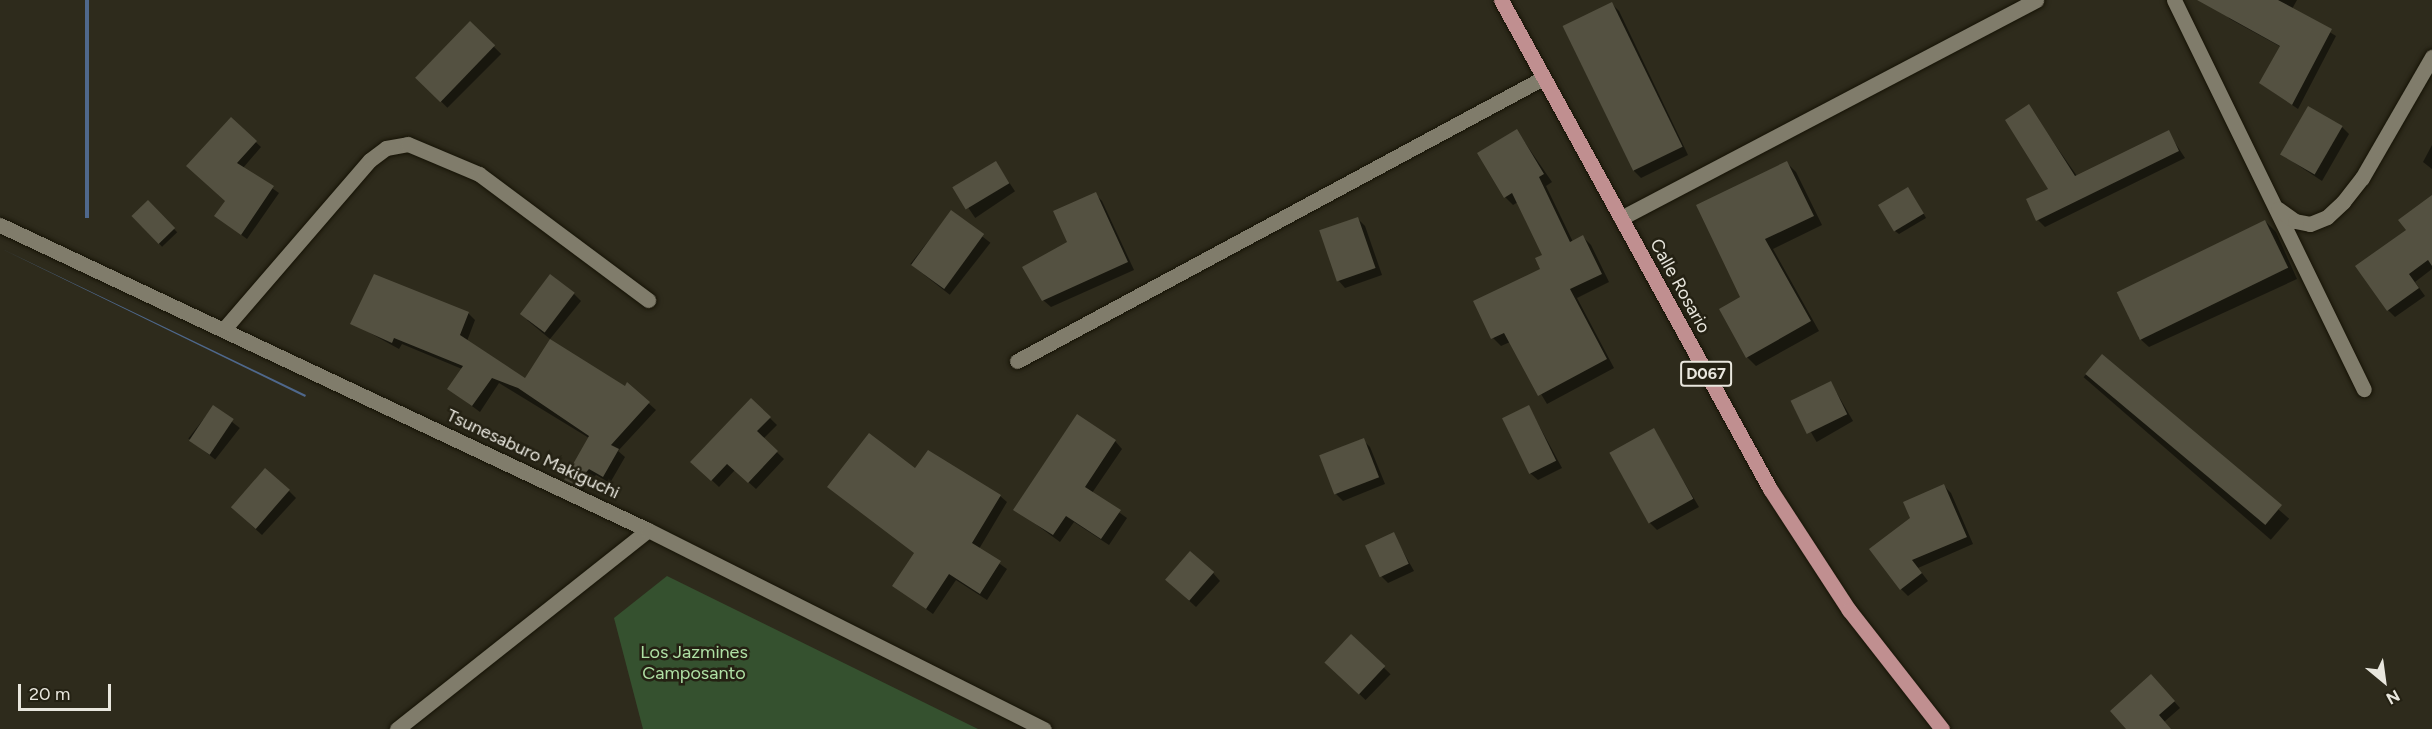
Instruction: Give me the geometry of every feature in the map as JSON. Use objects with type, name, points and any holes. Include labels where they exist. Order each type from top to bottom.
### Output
[{"type":"main road","name":"Calle Rosario","points":[[1501,0],[1770,489],[1808,550],[1886,661],[1942,729]]},
{"type":"street","points":[[1621,218],[2036,0]]},
{"type":"street","points":[[2174,0],[2364,389]]},
{"type":"street","points":[[2276,207],[2295,221],[2310,224],[2327,217],[2343,202],[2362,178],[2432,57]]},
{"type":"street","points":[[1017,361],[1543,78]]},
{"type":"street","points":[[224,328],[370,160],[386,148],[408,144],[479,174],[648,300]]},
{"type":"street","name":"Tsunesaburo Makiguchi","points":[[0,225],[224,328],[648,530],[1044,729]]},
{"type":"street","points":[[397,729],[648,530]]},
{"type":"green space","name":"Los Jazmines Camposanto","points":[[667,576],[978,729],[643,729],[614,618]]},
{"type":"water","points":[[85,0],[89,0],[89,218],[85,218]]},
{"type":"water","points":[[0,248],[306,395],[305,397]]},
{"type":"building","points":[[2197,0],[2278,0],[2332,29],[2292,105],[2259,83],[2280,46]]},
{"type":"building","points":[[1612,2],[1683,147],[1633,171],[1563,26]]},
{"type":"building","points":[[470,21],[495,45],[440,102],[415,78]]},
{"type":"building","points":[[2029,104],[2075,176],[2169,130],[2179,151],[2036,221],[2026,199],[2048,189],[2005,120]]},
{"type":"building","points":[[2308,106],[2343,126],[2315,174],[2280,154]]},
{"type":"building","points":[[231,117],[257,141],[237,163],[274,186],[241,235],[214,216],[225,201],[186,166]]},
{"type":"building","points":[[1517,129],[1544,174],[1539,177],[1570,242],[1583,235],[1602,274],[1570,289],[1607,359],[1538,396],[1504,333],[1491,339],[1473,301],[1540,269],[1535,258],[1542,255],[1512,193],[1504,198],[1477,153]]},
{"type":"building","points":[[996,161],[1009,183],[966,210],[952,187]]},
{"type":"building","points":[[1787,161],[1814,216],[1765,239],[1811,321],[1746,358],[1719,309],[1740,297],[1696,205]]},
{"type":"building","points":[[1908,187],[1924,214],[1894,232],[1878,205]]},
{"type":"building","points":[[1096,192],[1128,262],[1042,301],[1022,267],[1067,242],[1053,211]]},
{"type":"building","points":[[2432,195],[2432,266],[2428,260],[2409,274],[2419,288],[2387,311],[2355,266],[2406,230],[2398,220]]},
{"type":"building","points":[[148,200],[175,228],[159,244],[131,216]]},
{"type":"building","points":[[951,210],[984,234],[944,289],[911,265]]},
{"type":"building","points":[[1358,217],[1376,268],[1337,281],[1319,230]]},
{"type":"building","points":[[2265,220],[2288,268],[2140,340],[2117,292]]},
{"type":"building","points":[[374,274],[469,312],[460,335],[525,378],[550,339],[625,386],[627,382],[650,402],[611,445],[619,449],[603,477],[589,469],[575,485],[564,480],[589,436],[518,388],[492,378],[472,406],[447,389],[463,366],[394,338],[392,343],[350,324]]},
{"type":"building","points":[[550,274],[575,293],[545,333],[520,314]]},
{"type":"building","points":[[2102,354],[2282,505],[2265,525],[2085,374]]},
{"type":"building","points":[[1831,381],[1847,414],[1807,434],[1791,401]]},
{"type":"building","points":[[751,398],[771,417],[757,431],[778,451],[748,483],[727,464],[711,481],[690,462]]},
{"type":"building","points":[[213,405],[234,419],[210,455],[189,441]]},
{"type":"building","points":[[1529,405],[1556,461],[1529,474],[1502,418]]},
{"type":"building","points":[[1077,414],[1116,440],[1085,487],[1121,510],[1101,539],[1066,516],[1053,535],[1013,510]]},
{"type":"building","points":[[1654,428],[1693,499],[1649,524],[1609,453]]},
{"type":"building","points":[[869,433],[915,468],[928,450],[1001,495],[972,543],[1001,561],[980,594],[949,574],[926,609],[892,586],[914,553],[827,487]]},
{"type":"building","points":[[1364,438],[1379,477],[1334,494],[1319,455]]},
{"type":"building","points":[[265,468],[290,490],[256,529],[231,507]]},
{"type":"building","points":[[1944,484],[1967,537],[1912,560],[1922,573],[1900,590],[1869,549],[1910,518],[1903,502]]},
{"type":"building","points":[[1394,532],[1409,564],[1380,577],[1365,546]]},
{"type":"building","points":[[1190,551],[1214,572],[1189,601],[1165,580]]},
{"type":"building","points":[[1351,634],[1385,666],[1359,695],[1324,663]]},
{"type":"building","points":[[2151,674],[2175,701],[2159,715],[2171,729],[2126,729],[2110,711]]}]
